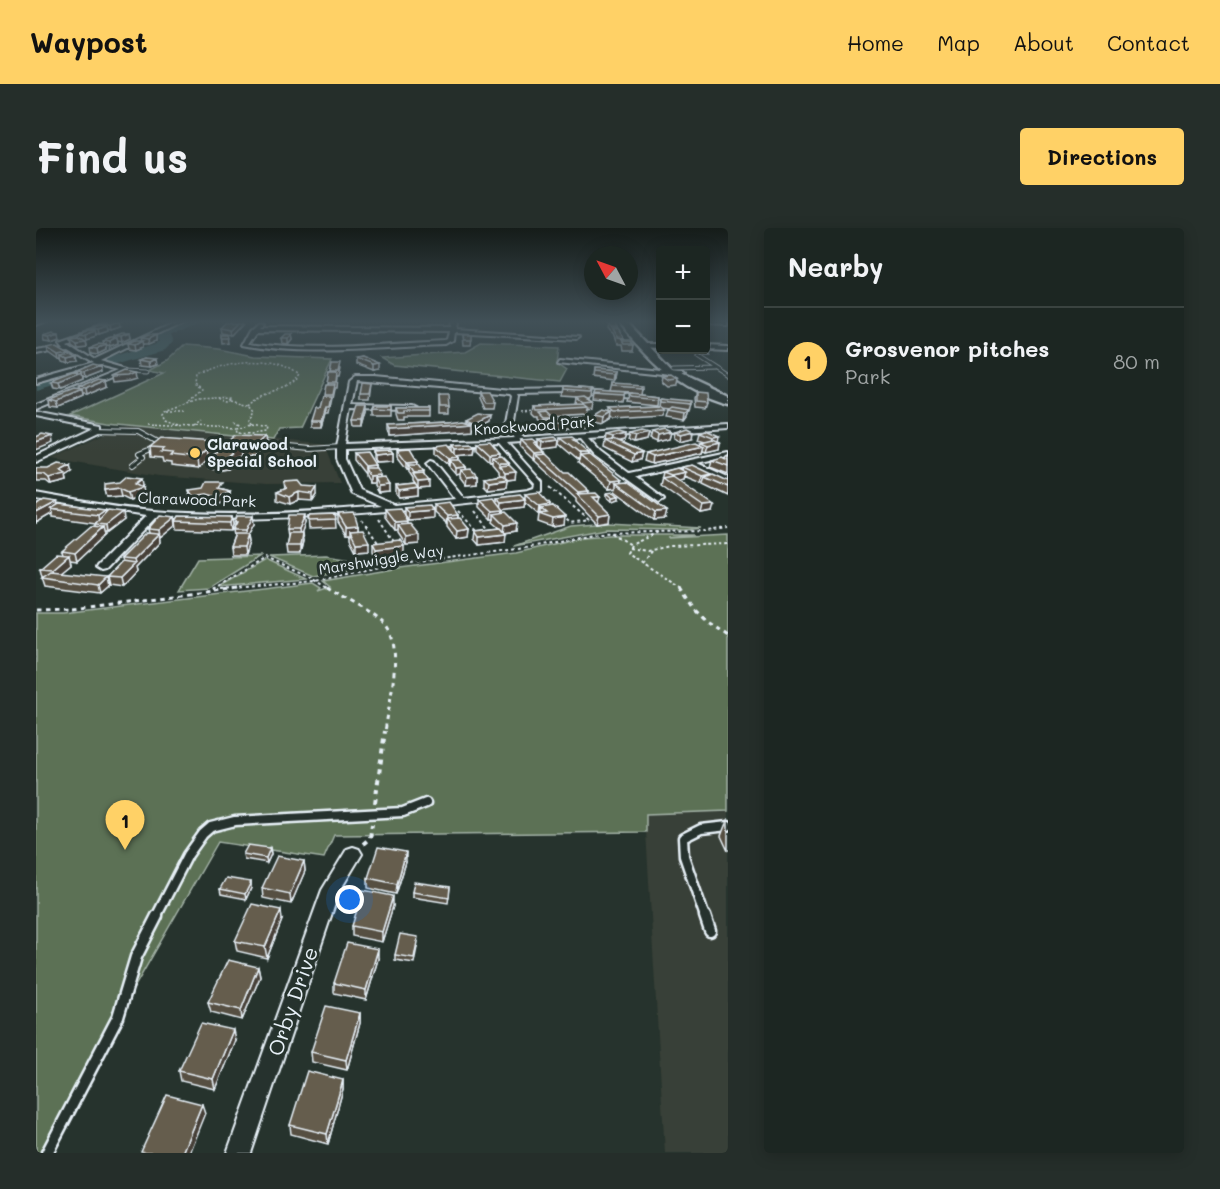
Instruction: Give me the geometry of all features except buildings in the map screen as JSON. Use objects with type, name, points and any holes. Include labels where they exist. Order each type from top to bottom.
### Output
[{"type":"highway","points":[[667,364],[694,386],[728,398]]},
{"type":"street","points":[[36,381],[90,364]]},
{"type":"street","points":[[105,364],[127,370]]},
{"type":"street","points":[[589,364],[675,371]]},
{"type":"street","points":[[599,373],[608,374],[614,367]]},
{"type":"street","points":[[36,407],[127,370]]},
{"type":"street","points":[[393,508],[355,492],[341,459],[352,382],[363,378],[511,392],[567,391],[650,398]]},
{"type":"street","points":[[511,392],[514,396],[509,428],[521,440]]},
{"type":"street","points":[[348,407],[412,408]]},
{"type":"street","points":[[36,459],[98,430],[96,426],[38,416]]},
{"type":"street","points":[[635,421],[648,432]]},
{"type":"street","name":"Knockwood Park","points":[[341,447],[521,440],[728,426]]},
{"type":"street","points":[[702,429],[719,436]]},
{"type":"street","points":[[582,436],[598,454],[659,500]]},
{"type":"street","points":[[501,441],[538,487]]},
{"type":"street","points":[[627,476],[691,464],[728,454]]},
{"type":"street","points":[[431,463],[464,500]]},
{"type":"street","points":[[691,464],[728,480]]},
{"type":"street","name":"Clarawood Park","points":[[36,496],[154,514],[254,517],[357,512],[450,502],[538,487]]},
{"type":"street","points":[[337,514],[352,499],[355,492]]},
{"type":"street","points":[[101,568],[154,514]]},
{"type":"street","name":"Orby Drive","points":[[238,1153],[331,890],[353,854]]},
{"type":"lane","points":[[710,364],[728,375]]},
{"type":"lane","points":[[675,371],[714,367]]},
{"type":"lane","points":[[127,370],[148,371]]},
{"type":"lane","points":[[98,430],[120,428],[154,437],[158,442],[156,447],[139,454],[142,457],[133,465]]},
{"type":"lane","points":[[248,443],[310,449],[341,447]]},
{"type":"lane","points":[[47,1153],[118,1017],[136,957],[149,930],[188,855],[203,834],[211,827],[235,820],[403,812],[426,803]]},
{"type":"lane","points":[[710,931],[684,856],[683,838],[701,829],[728,826]]},
{"type":"path","points":[[165,411],[195,398],[202,390],[195,384],[196,376],[217,367],[247,364]]},
{"type":"path","points":[[250,404],[259,396],[295,384],[300,376],[298,372],[271,364]]},
{"type":"path","points":[[189,401],[228,396],[232,392]]},
{"type":"path","points":[[228,396],[250,404],[255,410],[250,419],[252,424]]},
{"type":"path","points":[[218,398],[222,402],[232,399]]},
{"type":"path","points":[[546,403],[567,404],[571,408],[559,409]]},
{"type":"path","points":[[511,411],[535,410]]},
{"type":"path","points":[[165,411],[184,411]]},
{"type":"path","points":[[165,411],[163,414],[166,420],[192,428]]},
{"type":"path","points":[[192,428],[201,421]]},
{"type":"path","points":[[235,422],[242,425]]},
{"type":"path","points":[[139,424],[192,428],[237,428],[252,424],[267,427],[266,431],[257,434],[238,432],[237,428]]},
{"type":"path","points":[[538,487],[554,489],[589,520],[570,523],[538,487]]},
{"type":"path","points":[[450,502],[477,532],[491,530],[464,500]]},
{"type":"path","points":[[357,512],[378,544],[394,542],[373,510]]},
{"type":"path","name":"Marshwiggle Way","points":[[36,610],[72,609],[211,590],[315,581],[380,567],[525,548],[578,536],[728,528]]},
{"type":"path","points":[[657,532],[630,546],[627,553],[682,589],[694,608],[708,622],[728,636]]},
{"type":"path","points":[[611,533],[630,546],[652,550],[670,546],[728,544]]},
{"type":"path","points":[[642,563],[652,550]]},
{"type":"path","points":[[211,590],[265,558],[315,581],[380,621],[390,630],[394,641],[394,657],[374,814],[370,838],[353,854]]},
{"type":"shaded area","name":"Clarawood Special School","points":[[130,425],[328,445],[326,448],[340,483],[266,484],[159,476],[52,458],[113,430]]},
{"type":"shaded area","points":[[728,811],[728,1153],[665,1153],[645,814]]},
{"type":"green space","points":[[161,364],[330,364],[300,428],[279,429],[273,440],[109,423],[70,416],[164,373],[150,370]]},
{"type":"green space","points":[[560,364],[567,369],[560,382],[394,365]]},
{"type":"green space","points":[[609,523],[701,528],[686,530],[606,529],[514,546],[571,526]]},
{"type":"green space","points":[[694,535],[668,538],[728,535],[728,811],[646,814],[646,832],[334,835],[324,858],[218,842],[39,1153],[36,1153],[36,613],[63,613],[313,583],[321,588],[318,591],[330,587],[323,581],[400,568],[516,553],[583,537]]},
{"type":"green space","points":[[326,555],[384,564],[313,576],[269,557]]},
{"type":"green space","points":[[260,556],[209,588],[179,590],[198,558]]},
{"type":"green space","points":[[265,560],[306,579],[218,587]]},
{"type":"waterway","points":[[36,386],[97,367]]},
{"type":"place","name":"Clarawood Special School","points":[[195,453]]},
{"type":"place","name":"Grosvenor pitches","points":[[125,850]]}]
